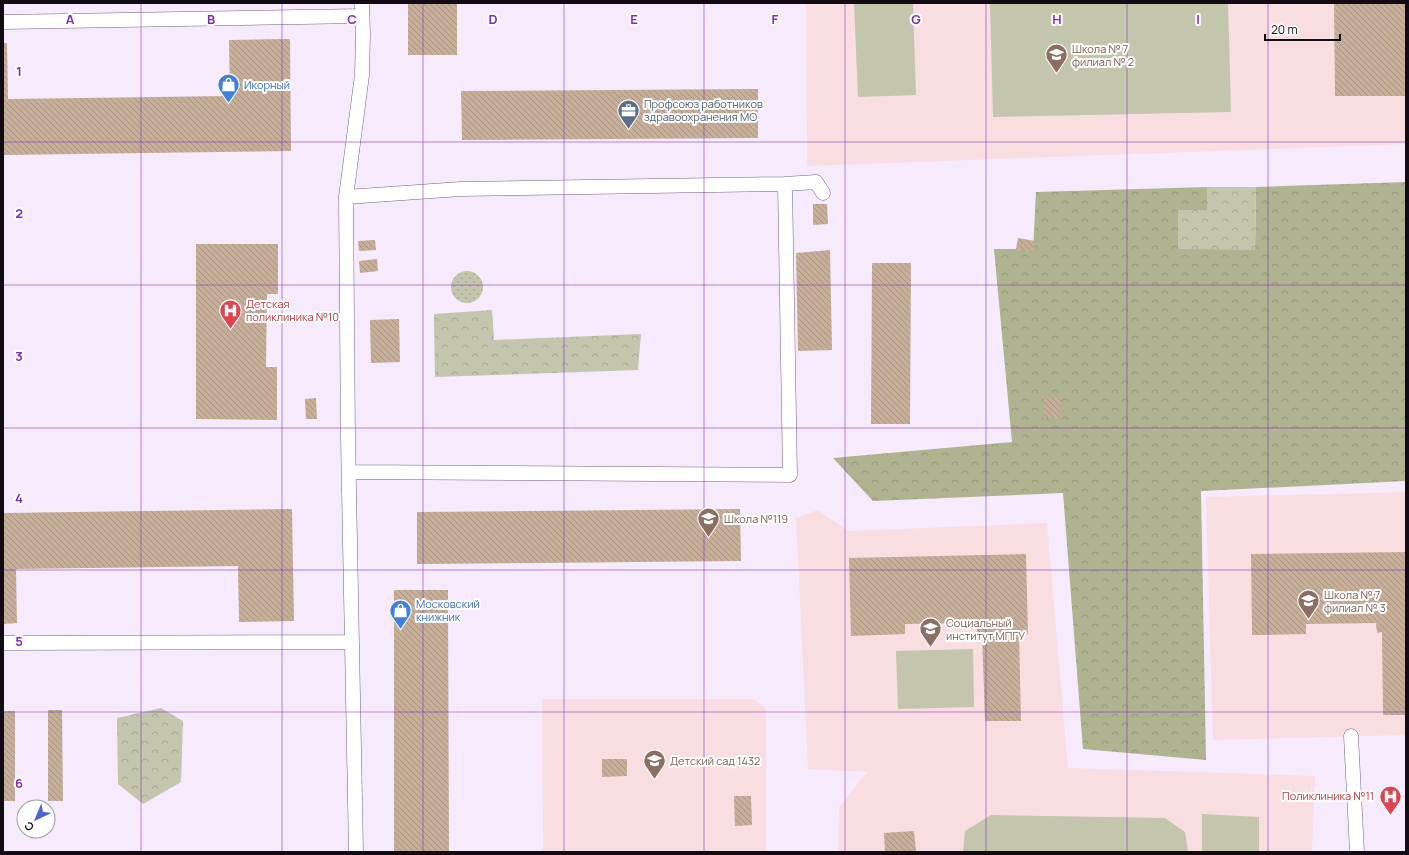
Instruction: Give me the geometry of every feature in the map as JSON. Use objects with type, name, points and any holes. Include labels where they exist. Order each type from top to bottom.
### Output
[{"type":"lane","points":[[3,22],[362,10],[362,75],[346,197],[356,852]]},
{"type":"lane","points":[[346,197],[461,189],[785,184],[816,182],[823,193]]},
{"type":"lane","points":[[350,472],[790,475],[785,184]]},
{"type":"lane","points":[[3,643],[352,642]]},
{"type":"lane","points":[[1351,736],[1357,852]]},
{"type":"shaded area","name":"Школа № 7 филиал № 2","points":[[806,3],[1406,3],[1406,144],[807,166]]},
{"type":"shaded area","name":"Школа № 7 филиал № 3","points":[[1406,492],[1406,735],[1213,740],[1206,497]]},
{"type":"shaded area","name":"Социальный институт МПГУ","points":[[818,510],[848,531],[1047,523],[1068,768],[1315,776],[1312,852],[838,852],[839,807],[867,772],[808,769],[796,518]]},
{"type":"shaded area","name":"Детский сад 1432","points":[[542,699],[754,699],[766,709],[766,852],[543,852]]},
{"type":"green space","points":[[854,3],[913,3],[916,95],[858,97]]},
{"type":"green space","points":[[990,3],[1228,3],[1231,112],[993,117]]},
{"type":"green space","points":[[1406,182],[1406,481],[1201,491],[1206,760],[1083,749],[1063,493],[873,501],[833,458],[1012,442],[994,249],[1033,251],[1036,192],[1207,187],[1207,210],[1255,250],[1256,187]]},
{"type":"green space","points":[[1207,187],[1256,187],[1255,250],[1178,249],[1178,210],[1207,210]]},
{"type":"green space","points":[[464,271],[470,271],[480,278],[483,287],[482,293],[476,300],[470,303],[464,303],[454,296],[451,290],[451,284],[458,274]]},
{"type":"green space","points":[[492,310],[494,340],[641,334],[638,370],[435,377],[434,314]]},
{"type":"green space","points":[[973,649],[974,707],[898,709],[896,651]]},
{"type":"green space","points":[[161,708],[183,721],[181,782],[143,804],[118,784],[117,718]]},
{"type":"green space","points":[[1202,814],[1259,817],[1259,852],[1202,852]]},
{"type":"green space","points":[[991,815],[1165,818],[1185,832],[1188,852],[963,852],[965,831]]},
{"type":"building","points":[[408,3],[457,3],[457,55],[408,55]]},
{"type":"building","points":[[1334,3],[1406,3],[1406,96],[1335,96]]},
{"type":"building","points":[[290,39],[291,151],[3,155],[3,43],[7,43],[8,99],[230,96],[229,40]]},
{"type":"building","points":[[758,89],[758,138],[462,140],[461,91]]},
{"type":"building","points":[[813,204],[827,204],[828,224],[813,225]]},
{"type":"building","points":[[1018,238],[1035,241],[1033,252],[1016,249]]},
{"type":"building","points":[[375,240],[376,250],[359,251],[358,241]]},
{"type":"building","name":"Детская поликлиника №10","points":[[196,244],[278,244],[278,294],[267,294],[266,367],[277,367],[277,420],[196,419]]},
{"type":"building","points":[[830,250],[832,350],[798,351],[796,253]]},
{"type":"building","points":[[377,259],[378,271],[360,273],[359,261]]},
{"type":"building","points":[[872,263],[911,263],[910,424],[871,424]]},
{"type":"building","points":[[399,319],[400,362],[371,363],[370,320]]},
{"type":"building","points":[[1044,397],[1061,397],[1061,418],[1044,418]]},
{"type":"building","points":[[316,398],[317,419],[306,419],[305,399]]},
{"type":"building","points":[[292,509],[294,621],[239,622],[238,566],[16,569],[17,623],[3,624],[3,513]]},
{"type":"building","points":[[740,509],[741,561],[417,564],[417,512]]},
{"type":"building","points":[[1406,552],[1406,715],[1383,715],[1382,632],[1377,633],[1376,623],[1306,624],[1306,634],[1252,635],[1251,554]]},
{"type":"building","points":[[1026,554],[1028,634],[1019,634],[1021,721],[985,721],[982,634],[977,634],[977,623],[905,624],[905,634],[851,636],[849,558]]},
{"type":"building","points":[[394,590],[448,590],[449,852],[394,852]]},
{"type":"building","points":[[48,710],[62,710],[63,801],[48,799]]},
{"type":"building","points":[[3,711],[15,711],[15,801],[3,801]]},
{"type":"building","points":[[602,759],[627,759],[627,776],[602,777]]},
{"type":"building","points":[[734,796],[751,796],[752,825],[735,826]]},
{"type":"building","points":[[914,831],[916,852],[885,852],[884,833]]},
{"type":"place","name":"Школа № 7 филиал № 2","points":[[1057,74]]},
{"type":"place","name":"Икорный","points":[[228,104]]},
{"type":"place","name":"Профсоюз работников здравоохранения МО","points":[[629,130]]},
{"type":"place","name":"Детская поликлиника №10","points":[[231,330]]},
{"type":"place","name":"Школа №119","points":[[709,538]]},
{"type":"place","name":"Школа № 7 филиал № 3","points":[[1308,620]]},
{"type":"place","name":"Московский книжник","points":[[401,630]]},
{"type":"place","name":"Социальный институт МПГУ","points":[[930,648]]},
{"type":"place","name":"Детский сад 1432","points":[[654,780]]},
{"type":"place","name":"Поликлиника №11","points":[[1390,816]]}]
